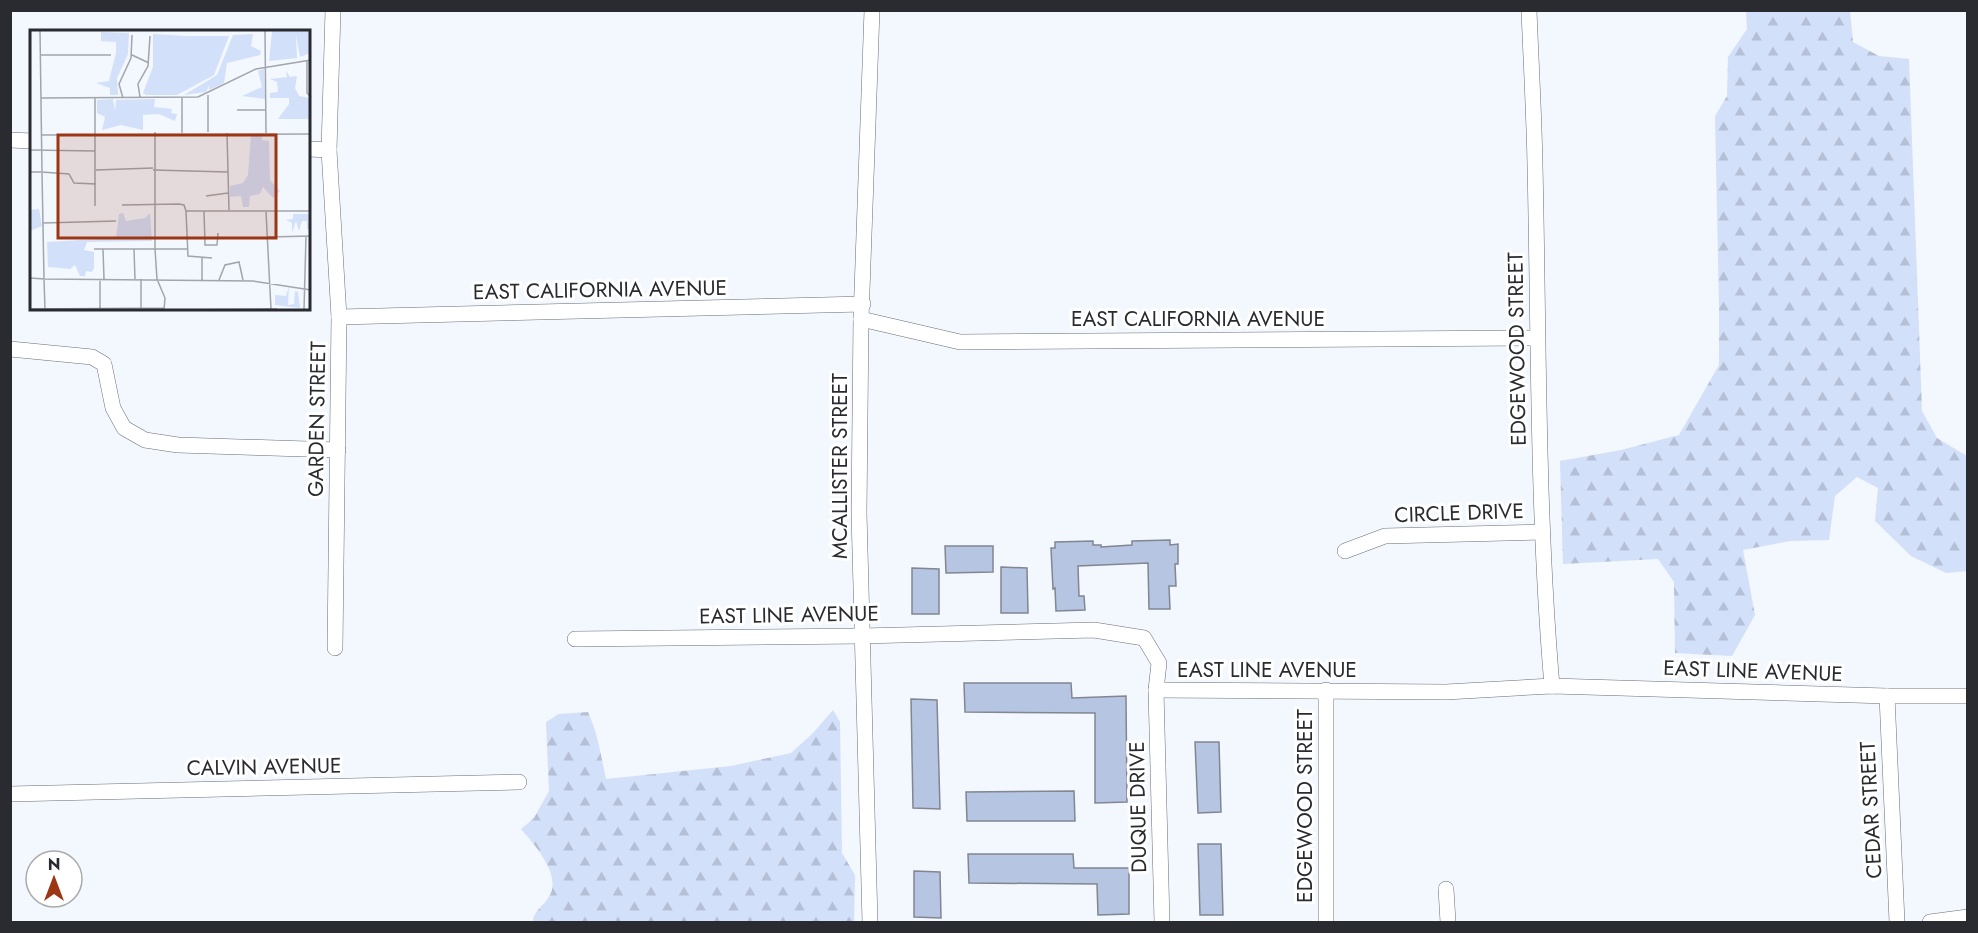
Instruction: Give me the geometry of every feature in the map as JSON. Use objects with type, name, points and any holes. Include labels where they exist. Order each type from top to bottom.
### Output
[{"type":"street","name":"GARDEN STREET","points":[[333,10],[328,150],[339,317],[335,648]]},
{"type":"street","name":"MCALLISTER STREET","points":[[870,922],[859,513],[862,312],[872,10]]},
{"type":"street","name":"EDGEWOOD STREET","points":[[1529,10],[1535,164],[1542,532],[1545,607],[1552,686]]},
{"type":"street","points":[[10,140],[30,141]]},
{"type":"street","points":[[310,149],[328,150]]},
{"type":"street","name":"EAST CALIFORNIA AVENUE","points":[[339,317],[862,312],[960,342],[1538,338]]},
{"type":"street","points":[[10,349],[92,357],[104,364],[113,408],[124,428],[145,440],[178,445],[338,450]]},
{"type":"street","name":"CIRCLE DRIVE","points":[[1345,551],[1385,536],[1542,532]]},
{"type":"street","name":"EAST LINE AVENUE","points":[[575,639],[862,636],[1094,630],[1144,638],[1159,663],[1156,690],[1446,692],[1552,686],[1887,696],[1968,696]]},
{"type":"street","name":"DUQUE DRIVE","points":[[1156,690],[1162,922]]},
{"type":"street","name":"EDGEWOOD STREET","points":[[1326,690],[1326,922]]},
{"type":"street","name":"CEDAR STREET","points":[[1887,696],[1898,922]]},
{"type":"street","name":"CALVIN AVENUE","points":[[10,794],[519,782]]},
{"type":"street","points":[[1446,889],[1448,922]]},
{"type":"street","points":[[1929,922],[1968,917]]},
{"type":"green space","points":[[1746,11],[1850,11],[1853,42],[1879,56],[1909,59],[1922,411],[1937,438],[1967,456],[1967,571],[1946,573],[1911,556],[1875,521],[1878,488],[1857,477],[1835,496],[1829,540],[1790,541],[1743,550],[1755,615],[1732,656],[1675,653],[1674,582],[1658,559],[1563,564],[1560,461],[1621,450],[1679,435],[1719,365],[1715,116],[1727,96],[1728,57],[1747,29]]},
{"type":"green space","points":[[833,710],[840,722],[842,853],[855,875],[854,922],[533,922],[535,915],[550,895],[552,878],[545,860],[521,829],[534,818],[549,791],[546,722],[559,714],[588,712],[597,737],[606,779],[731,766],[791,753]]},
{"type":"building","points":[[1170,540],[1170,545],[1178,544],[1178,564],[1175,564],[1176,586],[1169,586],[1170,609],[1149,609],[1148,563],[1078,566],[1079,596],[1084,596],[1085,610],[1056,611],[1051,548],[1055,548],[1055,542],[1093,541],[1093,545],[1101,545],[1101,547],[1132,545],[1132,541]]},
{"type":"building","points":[[945,546],[993,546],[993,572],[946,573]]},
{"type":"building","points":[[1001,567],[1027,568],[1028,613],[1001,613]]},
{"type":"building","points":[[912,568],[939,569],[939,614],[912,614]]},
{"type":"building","points":[[964,683],[1071,683],[1072,698],[1126,696],[1127,802],[1095,803],[1095,713],[965,712]]},
{"type":"building","points":[[911,699],[937,700],[940,809],[913,808]]},
{"type":"building","points":[[1195,742],[1219,742],[1221,812],[1198,813]]},
{"type":"building","points":[[1074,791],[1075,821],[967,821],[966,792]]},
{"type":"building","points":[[1198,844],[1221,844],[1223,915],[1200,915]]},
{"type":"building","points":[[968,854],[1073,854],[1074,868],[1129,868],[1129,914],[1098,915],[1097,884],[969,883]]},
{"type":"building","points":[[914,871],[940,872],[941,918],[914,917]]}]
